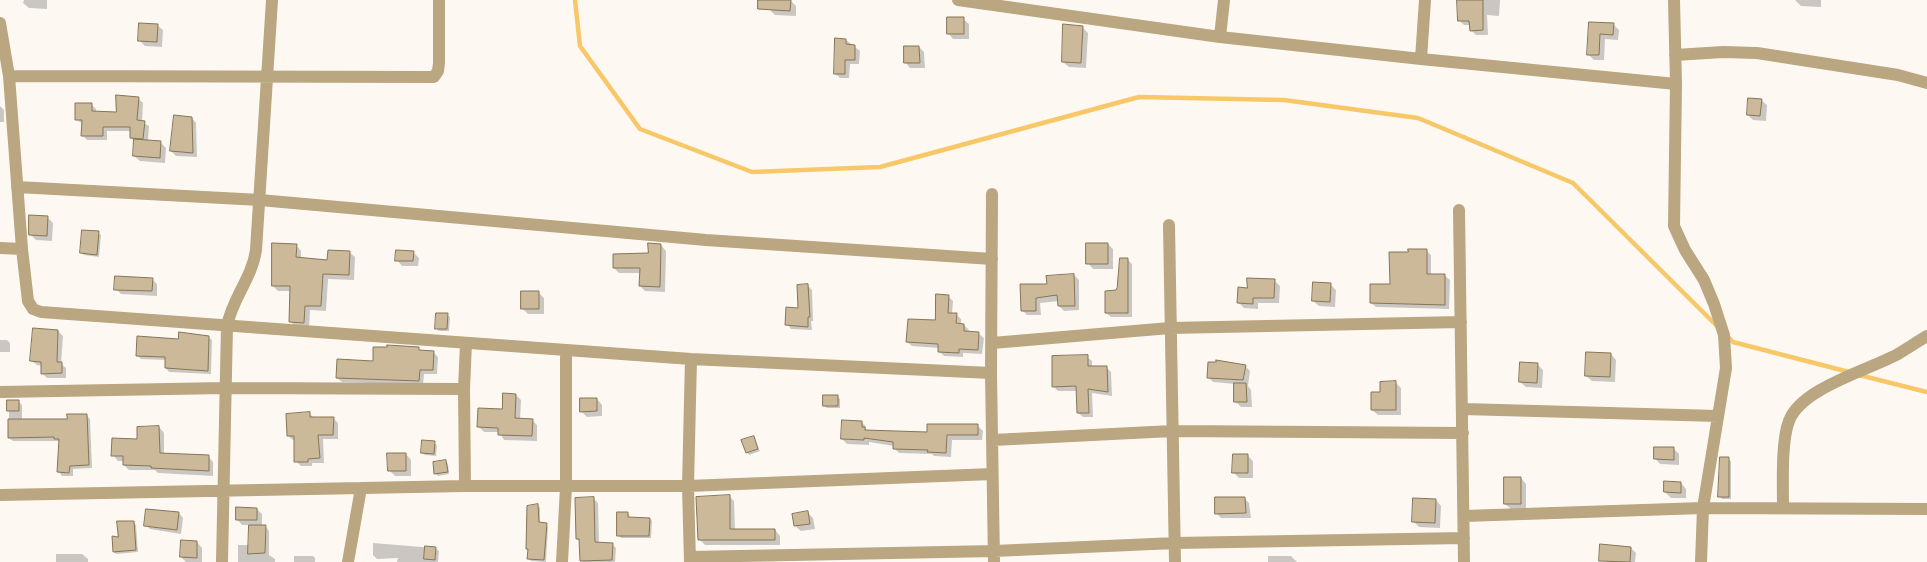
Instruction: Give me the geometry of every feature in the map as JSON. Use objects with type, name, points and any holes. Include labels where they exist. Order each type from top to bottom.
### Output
[{"type":"street","points":[[222,562],[228,326],[232,308],[252,271],[255,259],[272,0]]},
{"type":"street","points":[[9,76],[434,77],[438,71],[439,63],[438,0]]},
{"type":"street","points":[[958,0],[1220,37],[1676,84]]},
{"type":"street","points":[[1220,37],[1224,0]]},
{"type":"street","points":[[1420,59],[1425,0]]},
{"type":"street","points":[[1674,0],[1676,84],[1674,226],[1685,250],[1704,280],[1724,335],[1726,368],[1703,508],[1701,562]]},
{"type":"street","points":[[0,23],[9,76],[5,98],[17,187],[28,301],[33,309],[41,312],[691,359],[992,373]]},
{"type":"street","points":[[1675,55],[1723,52],[1757,53],[1898,75],[1927,83]]},
{"type":"street","points":[[17,187],[260,200],[706,240],[992,259]]},
{"type":"street","points":[[992,194],[992,474],[994,556]]},
{"type":"street","points":[[1459,210],[1464,562]]},
{"type":"street","points":[[1169,225],[1175,562]]},
{"type":"street","points":[[0,248],[22,249]]},
{"type":"street","points":[[992,342],[1170,328],[1461,322]]},
{"type":"street","points":[[1783,508],[1784,448],[1789,420],[1799,406],[1829,384],[1897,354],[1927,336]]},
{"type":"street","points":[[465,486],[464,390],[466,343]]},
{"type":"street","points":[[562,562],[566,487],[566,350]]},
{"type":"street","points":[[691,359],[688,486],[690,560],[994,556],[1175,543],[1464,538]]},
{"type":"street","points":[[0,392],[226,388],[464,390]]},
{"type":"street","points":[[1463,409],[1718,416]]},
{"type":"street","points":[[993,440],[1172,431],[1463,433]]},
{"type":"street","points":[[0,495],[465,486],[688,486],[992,474]]},
{"type":"street","points":[[348,562],[361,488]]},
{"type":"street","points":[[1464,516],[1703,508],[1927,509]]},
{"type":"building","points":[[758,0],[791,0],[790,11],[758,9]]},
{"type":"building","points":[[1457,0],[1483,0],[1483,30],[1470,31],[1469,21],[1458,21]]},
{"type":"building","points":[[947,17],[964,17],[964,34],[947,34]]},
{"type":"building","points":[[1589,22],[1614,23],[1613,35],[1600,34],[1599,55],[1587,55]]},
{"type":"building","points":[[139,23],[158,24],[157,42],[138,41]]},
{"type":"building","points":[[1063,24],[1083,26],[1081,63],[1062,62]]},
{"type":"building","points":[[835,38],[846,39],[846,44],[855,45],[855,60],[845,60],[845,74],[834,74]]},
{"type":"building","points":[[904,46],[919,46],[920,63],[904,63]]},
{"type":"building","points":[[116,95],[139,97],[137,120],[145,121],[143,139],[130,138],[130,127],[103,127],[103,136],[81,136],[82,120],[75,120],[75,103],[92,103],[92,111],[116,112]]},
{"type":"building","points":[[1748,98],[1762,99],[1760,116],[1747,115]]},
{"type":"building","points":[[174,115],[192,117],[193,153],[170,151]]},
{"type":"building","points":[[134,139],[161,141],[160,158],[133,156]]},
{"type":"building","points":[[29,215],[48,216],[47,236],[29,235]]},
{"type":"building","points":[[82,230],[99,231],[97,255],[80,253]]},
{"type":"building","points":[[272,243],[297,244],[296,257],[327,260],[328,250],[350,251],[349,275],[323,274],[321,306],[305,306],[304,323],[289,322],[290,286],[272,286]]},
{"type":"building","points":[[648,243],[661,244],[660,287],[639,286],[640,268],[613,268],[613,254],[648,253]]},
{"type":"building","points":[[1086,243],[1108,243],[1108,264],[1086,264]]},
{"type":"building","points":[[1408,249],[1427,249],[1427,274],[1445,274],[1445,305],[1370,303],[1370,284],[1390,284],[1389,252],[1408,252]]},
{"type":"building","points":[[396,250],[414,251],[413,261],[395,261]]},
{"type":"building","points":[[1120,258],[1128,258],[1128,313],[1105,313],[1105,291],[1116,290],[1117,288]]},
{"type":"building","points":[[1074,274],[1075,306],[1058,306],[1057,295],[1036,298],[1036,311],[1021,311],[1020,284],[1047,284],[1046,276]]},
{"type":"building","points":[[115,276],[153,278],[152,291],[114,290]]},
{"type":"building","points":[[1247,278],[1275,279],[1274,298],[1253,298],[1253,304],[1237,303],[1238,287],[1247,288]]},
{"type":"building","points":[[1313,282],[1331,283],[1330,302],[1312,301]]},
{"type":"building","points":[[808,284],[810,317],[808,317],[808,327],[785,325],[786,307],[798,308],[797,285]]},
{"type":"building","points":[[521,291],[539,291],[539,309],[521,309]]},
{"type":"building","points":[[936,294],[949,295],[948,313],[957,313],[956,323],[964,324],[964,331],[979,332],[978,350],[959,349],[959,353],[938,352],[938,344],[906,342],[908,319],[935,320]]},
{"type":"building","points":[[436,313],[448,313],[447,329],[435,329]]},
{"type":"building","points":[[33,328],[58,330],[57,362],[62,362],[62,373],[41,374],[41,362],[30,361]]},
{"type":"building","points":[[179,332],[209,336],[208,371],[165,368],[165,357],[136,356],[137,336],[178,339]]},
{"type":"building","points":[[387,345],[419,347],[419,350],[434,351],[433,370],[420,370],[419,381],[336,378],[337,359],[373,361],[373,347],[387,347]]},
{"type":"building","points":[[1586,352],[1611,353],[1610,377],[1585,376]]},
{"type":"building","points":[[1088,355],[1088,366],[1107,366],[1108,392],[1088,389],[1089,413],[1077,413],[1076,386],[1052,387],[1052,356]]},
{"type":"building","points":[[1216,360],[1246,365],[1243,380],[1207,378],[1208,362],[1216,362]]},
{"type":"building","points":[[1520,362],[1538,363],[1537,383],[1519,382]]},
{"type":"building","points":[[1396,381],[1396,410],[1371,410],[1371,392],[1380,392],[1380,382]]},
{"type":"building","points":[[1234,383],[1246,383],[1247,402],[1234,402]]},
{"type":"building","points":[[503,393],[516,394],[515,418],[533,419],[532,436],[498,435],[498,428],[477,427],[478,408],[502,409]]},
{"type":"building","points":[[823,395],[838,395],[838,406],[823,406]]},
{"type":"building","points":[[580,398],[597,398],[597,411],[580,412]]},
{"type":"building","points":[[7,400],[19,400],[19,411],[7,411]]},
{"type":"building","points":[[310,412],[310,417],[334,417],[333,435],[318,435],[320,458],[308,459],[308,462],[294,462],[294,436],[287,436],[286,414]]},
{"type":"building","points":[[67,414],[87,414],[89,465],[70,466],[69,473],[57,472],[59,439],[54,439],[54,437],[8,438],[8,419],[67,419]]},
{"type":"building","points":[[842,420],[862,421],[862,427],[865,427],[865,430],[927,432],[927,424],[978,424],[978,435],[947,435],[946,453],[927,452],[928,450],[893,449],[893,442],[864,438],[864,440],[841,439]]},
{"type":"building","points":[[159,426],[160,453],[209,455],[209,471],[123,465],[123,456],[111,456],[112,438],[137,439],[137,427]]},
{"type":"building","points":[[754,436],[758,449],[746,453],[741,440]]},
{"type":"building","points":[[422,440],[435,441],[434,454],[421,453]]},
{"type":"building","points":[[1654,447],[1674,447],[1674,460],[1654,459]]},
{"type":"building","points":[[387,453],[406,453],[406,471],[388,471]]},
{"type":"building","points":[[1233,454],[1248,454],[1248,473],[1232,473]]},
{"type":"building","points":[[1720,457],[1729,457],[1729,497],[1718,497]]},
{"type":"building","points":[[446,460],[448,472],[434,474],[433,462]]},
{"type":"building","points":[[1504,477],[1521,477],[1521,504],[1504,504]]},
{"type":"building","points":[[1664,481],[1681,482],[1681,493],[1664,492]]},
{"type":"building","points":[[730,495],[730,529],[775,529],[775,540],[698,540],[696,497]]},
{"type":"building","points":[[594,497],[595,542],[613,543],[612,560],[580,561],[579,539],[576,539],[575,498]]},
{"type":"building","points":[[1215,497],[1245,497],[1246,513],[1215,514]]},
{"type":"building","points":[[1413,498],[1436,499],[1435,523],[1412,522]]},
{"type":"building","points":[[538,504],[539,522],[547,523],[544,560],[527,559],[527,506]]},
{"type":"building","points":[[236,507],[257,508],[257,520],[236,520]]},
{"type":"building","points":[[146,509],[179,512],[177,530],[144,526]]},
{"type":"building","points":[[808,511],[810,524],[794,526],[792,514]]},
{"type":"building","points":[[617,512],[628,512],[628,517],[650,518],[649,536],[617,536]]},
{"type":"building","points":[[117,521],[134,521],[136,550],[113,552],[112,536],[118,537]]},
{"type":"building","points":[[249,525],[266,525],[265,553],[248,554]]},
{"type":"building","points":[[181,540],[197,541],[197,558],[180,557]]},
{"type":"building","points":[[1600,544],[1631,547],[1630,562],[1599,561]]},
{"type":"building","points":[[425,546],[436,547],[435,560],[424,559]]},
{"type":"waterway","points":[[575,0],[580,46],[640,129],[752,172],[880,167],[1139,97],[1284,100],[1418,118],[1573,183],[1717,326]]},
{"type":"waterway","points":[[1728,337],[1733,342],[1849,372]]},
{"type":"waterway","points":[[1859,375],[1927,392]]}]
